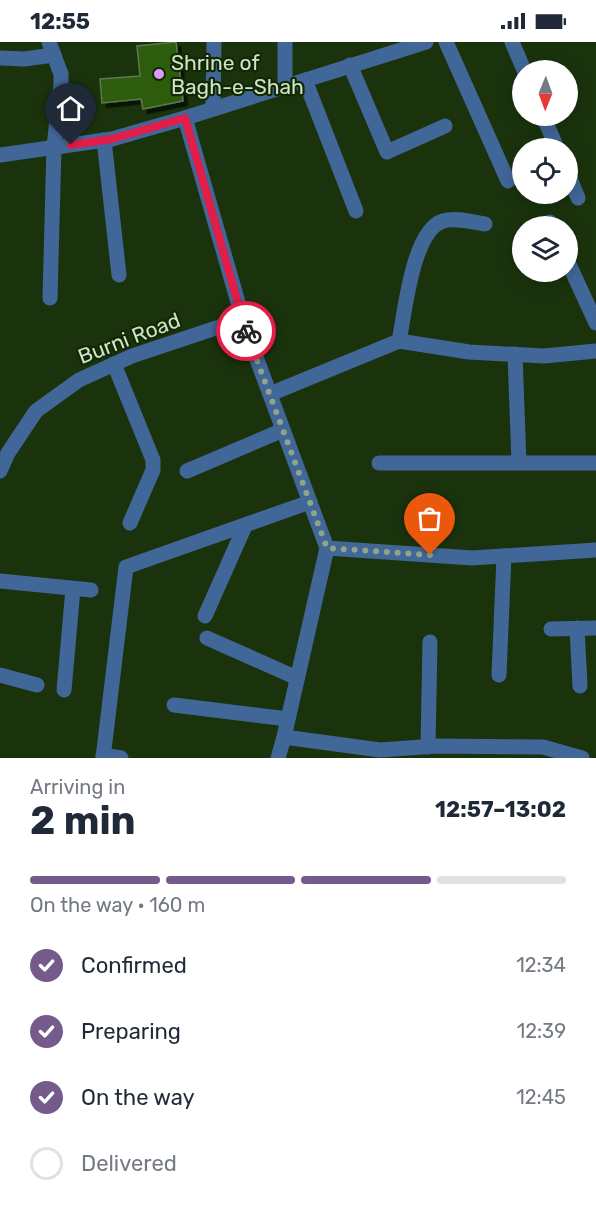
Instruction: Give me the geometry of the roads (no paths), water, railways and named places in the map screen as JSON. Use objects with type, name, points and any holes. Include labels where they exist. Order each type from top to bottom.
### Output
[{"type":"street","points":[[213,108],[214,42]]},
{"type":"street","points":[[285,42],[285,86]]},
{"type":"street","points":[[0,155],[104,140],[185,118],[305,80],[397,47],[426,42]]},
{"type":"street","points":[[446,42],[508,181]]},
{"type":"street","points":[[512,42],[520,60]]},
{"type":"street","points":[[0,58],[24,58],[51,48],[61,74],[54,147],[50,298]]},
{"type":"street","points":[[350,65],[387,152],[445,126]]},
{"type":"street","points":[[305,80],[356,211]]},
{"type":"street","points":[[185,118],[243,319],[327,548],[278,758]]},
{"type":"street","points":[[104,140],[119,275]]},
{"type":"street","points":[[399,341],[416,254],[426,234],[442,221],[458,219],[485,224]]},
{"type":"street","points":[[577,282],[596,323]]},
{"type":"street","name":"Burni Road","points":[[0,471],[8,453],[36,411],[79,380],[132,356],[243,319]]},
{"type":"street","points":[[270,394],[399,341],[469,352],[544,356],[596,351]]},
{"type":"street","points":[[515,354],[519,463]]},
{"type":"street","points":[[114,364],[153,460],[153,470],[130,523]]},
{"type":"street","points":[[187,471],[283,430]]},
{"type":"street","points":[[379,463],[596,463]]},
{"type":"street","points":[[122,758],[103,756],[126,567],[310,502]]},
{"type":"street","points":[[205,616],[245,526]]},
{"type":"street","points":[[327,548],[472,558],[596,550]]},
{"type":"street","points":[[499,675],[504,556]]},
{"type":"street","points":[[0,581],[90,590]]},
{"type":"street","points":[[64,690],[73,589]]},
{"type":"street","points":[[577,628],[580,686]]},
{"type":"street","points":[[551,629],[596,628]]},
{"type":"street","points":[[207,638],[297,678]]},
{"type":"street","points":[[429,642],[434,750]]},
{"type":"street","points":[[0,675],[37,685]]},
{"type":"street","points":[[174,705],[288,719]]},
{"type":"street","points":[[284,737],[380,750],[543,747],[582,758]]},
{"type":"place","name":"Shrine of Bagh-e-Shah","points":[[159,74]]}]
